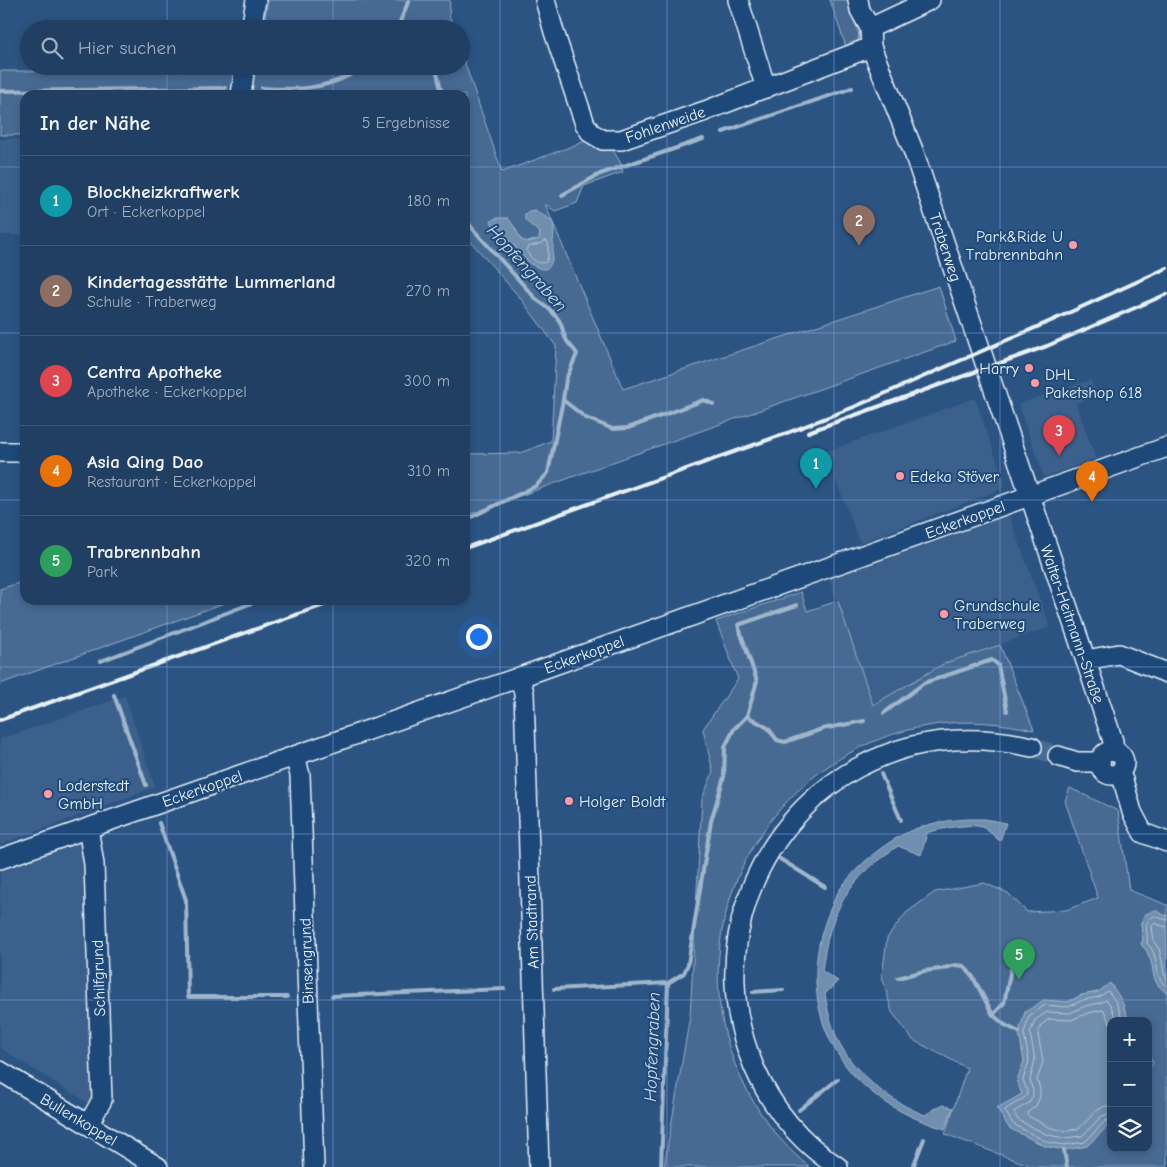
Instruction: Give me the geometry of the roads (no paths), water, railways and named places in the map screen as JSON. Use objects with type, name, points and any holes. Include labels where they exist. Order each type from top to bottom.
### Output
[{"type":"street","points":[[253,20],[256,0]]},
{"type":"street","name":"Fohlenweide","points":[[545,0],[585,124],[591,133],[604,140],[621,140],[705,111],[871,46]]},
{"type":"street","points":[[738,0],[766,88]]},
{"type":"street","name":"Traberweg","points":[[858,0],[860,10],[870,28],[871,46],[913,150],[1030,496]]},
{"type":"street","points":[[870,28],[930,0]]},
{"type":"street","points":[[242,90],[244,75]]},
{"type":"street","name":"Eckerkoppel","points":[[0,859],[1167,447]]},
{"type":"street","points":[[0,452],[20,452]]},
{"type":"street","name":"Walter-Heitmann-Straße","points":[[1030,496],[1113,741],[1107,757]]},
{"type":"street","points":[[1086,660],[1119,654],[1167,673]]},
{"type":"street","name":"Am Stadtrand","points":[[520,677],[524,693],[538,1167]]},
{"type":"street","points":[[838,1167],[818,1153],[784,1118],[770,1098],[759,1077],[744,1040],[737,1009],[735,960],[743,911],[762,864],[790,822],[807,804],[845,775],[866,763],[911,746],[951,740],[984,739],[1032,748]]},
{"type":"street","name":"Walter-Heitmann-Straße","points":[[1107,757],[1119,754],[1123,760],[1123,766],[1118,773],[1123,780],[1132,812],[1143,833],[1167,842]]},
{"type":"street","name":"Binsengrund","points":[[295,756],[300,774],[314,1167]]},
{"type":"street","points":[[1058,756],[1077,762],[1107,757]]},
{"type":"street","name":"Schilfgrund","points":[[88,828],[94,864],[102,1100],[88,1124]]},
{"type":"street","name":"Bullenkoppel","points":[[0,1072],[158,1167]]},
{"type":"water","points":[[535,210],[553,222],[552,260],[545,269],[528,261],[491,221],[496,218],[508,218],[521,240],[528,242],[539,239],[540,233],[525,220],[525,214]]},
{"type":"water","points":[[985,819],[1006,823],[1000,841],[986,829],[979,826],[956,827],[927,833],[921,855],[898,846],[881,858],[854,884],[836,914],[825,950],[822,971],[838,981],[825,994],[828,1011],[837,1038],[853,1063],[874,1085],[886,1094],[925,1115],[943,1105],[953,1108],[945,1129],[910,1116],[879,1098],[852,1073],[831,1042],[824,1026],[817,993],[817,959],[824,926],[836,896],[847,880],[863,864],[880,849],[910,831],[939,822]]},
{"type":"water","points":[[1155,910],[1167,915],[1167,993],[1157,984],[1151,960],[1141,944],[1143,940],[1141,924],[1144,915]]},
{"type":"water","points":[[1110,983],[1121,999],[1128,1017],[1107,1017],[1107,1127],[1087,1146],[1064,1150],[1045,1146],[1009,1128],[997,1108],[1022,1094],[1017,1081],[1024,1061],[1019,1032],[1025,1012],[1044,1000],[1068,1002],[1082,995],[1098,992]]},
{"type":"waterway","points":[[401,20],[409,0]]},
{"type":"waterway","points":[[262,88],[307,88],[329,84],[350,75]]},
{"type":"waterway","name":"Hopfengraben","points":[[438,75],[441,90]]},
{"type":"waterway","points":[[75,90],[225,88]]},
{"type":"waterway","points":[[723,132],[852,88]]},
{"type":"waterway","points":[[0,91],[20,91]]},
{"type":"waterway","points":[[562,195],[600,174],[703,139]]},
{"type":"waterway","name":"Hopfengraben","points":[[470,225],[536,299],[558,318],[568,343],[577,354],[566,379],[548,473],[536,486],[470,518]]},
{"type":"waterway","points":[[563,400],[586,418],[613,429],[628,428],[704,400],[713,404]]},
{"type":"waterway","name":"Hopfengraben","points":[[101,661],[247,605]]},
{"type":"waterway","points":[[668,983],[684,973],[688,964],[711,821],[724,777],[725,747],[734,729],[747,716],[757,681],[738,625],[797,605]]},
{"type":"waterway","points":[[884,713],[924,683],[992,660],[998,665],[1007,711]]},
{"type":"waterway","name":"Hopfengraben","points":[[114,695],[146,785]]},
{"type":"waterway","points":[[747,716],[768,728],[777,740],[785,742],[822,729],[864,721]]},
{"type":"waterway","points":[[881,774],[901,820]]},
{"type":"waterway","name":"Hopfengraben","points":[[159,823],[186,900],[188,997],[287,997]]},
{"type":"waterway","points":[[780,859],[825,887]]},
{"type":"waterway","points":[[993,1015],[1004,1003],[1012,964],[1021,946]]},
{"type":"waterway","points":[[898,978],[955,965],[964,966],[973,977],[993,1015],[1005,1025],[1019,1032]]},
{"type":"waterway","name":"Hopfengraben","points":[[554,989],[668,983],[661,1167]]},
{"type":"waterway","name":"Hopfengraben","points":[[332,996],[504,989]]},
{"type":"waterway","points":[[753,992],[783,990]]},
{"type":"waterway","points":[[799,1110],[838,1079]]},
{"type":"waterway","points":[[913,1167],[924,1139]]},
{"type":"waterway","points":[[1064,1150],[1067,1167]]},
{"type":"tunnel","points":[[1032,747],[1058,756]]},
{"type":"railway","points":[[470,546],[787,433],[854,407],[1167,268]]},
{"type":"railway","points":[[808,432],[1047,346],[1167,294]]},
{"type":"railway","points":[[0,720],[324,605]]},
{"type":"place","name":"Park&Ride U Trabrennbahn","points":[[1073,245]]},
{"type":"place","name":"Kindertagesstätte Lummerland","points":[[859,246]]},
{"type":"place","name":"Harry","points":[[1029,368]]},
{"type":"place","name":"DHL Paketshop 618","points":[[1035,383]]},
{"type":"place","name":"Centra Apotheke","points":[[1059,456]]},
{"type":"place","name":"Edeka Stöver","points":[[900,476]]},
{"type":"place","name":"Blockheizkraftwerk","points":[[816,489]]},
{"type":"place","name":"Asia Qing Dao","points":[[1092,502]]},
{"type":"place","name":"Grundschule Traberweg","points":[[944,614]]},
{"type":"place","name":"Loderstedt GmbH","points":[[48,794]]},
{"type":"place","name":"Holger Boldt","points":[[569,801]]},
{"type":"place","name":"Trabrennbahn","points":[[1019,980]]}]
